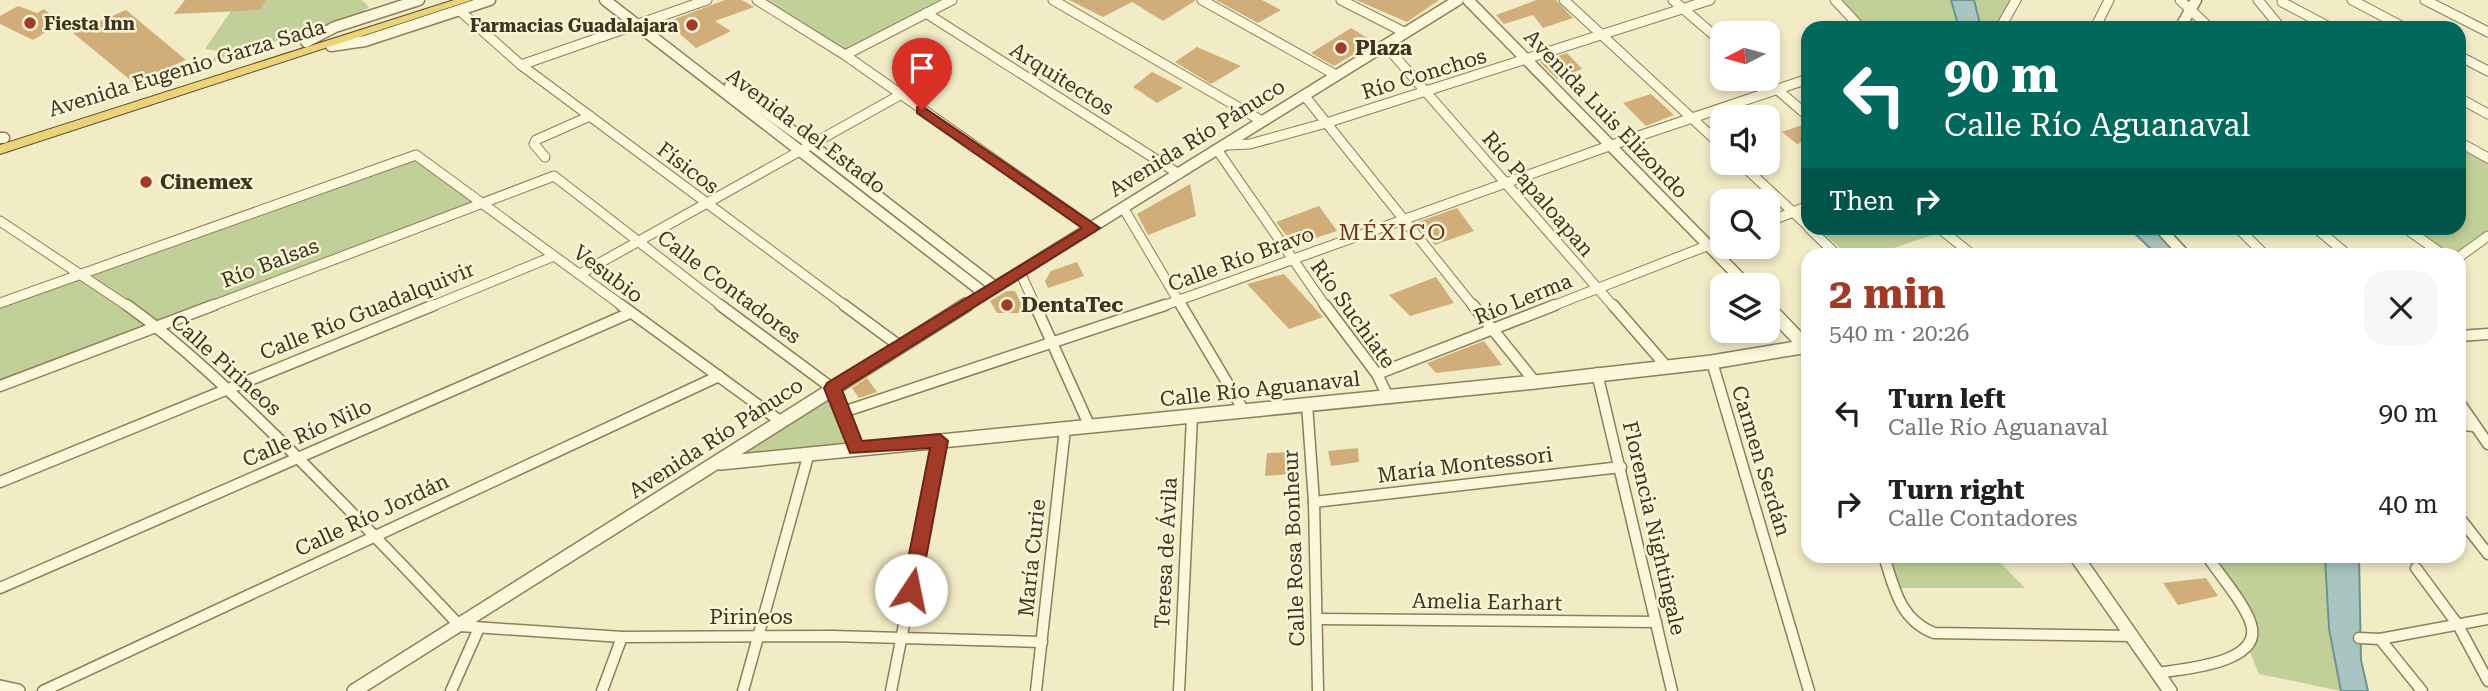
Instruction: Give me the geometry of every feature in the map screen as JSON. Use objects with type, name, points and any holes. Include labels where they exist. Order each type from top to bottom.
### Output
[{"type":"highway","name":"Avenida Eugenio Garza Sada","points":[[1,144],[306,42],[442,0]]},
{"type":"highway","name":"Avenida Eugenio Garza Sada","points":[[1,144],[462,5]]},
{"type":"street","points":[[306,42],[335,27],[419,0]]},
{"type":"street","points":[[462,5],[490,0]]},
{"type":"street","name":"Avenida del Estado","points":[[604,0],[812,145],[989,290]]},
{"type":"street","name":"Avenida del Estado","points":[[617,0],[642,24],[801,151],[989,290]]},
{"type":"street","points":[[522,65],[707,0]]},
{"type":"street","points":[[757,0],[845,55],[1092,228]]},
{"type":"street","points":[[845,55],[952,0]]},
{"type":"street","points":[[1053,0],[1262,121]]},
{"type":"street","points":[[1202,0],[1336,75]]},
{"type":"street","points":[[1341,0],[1404,32]]},
{"type":"street","name":"Avenida Río Pánuco","points":[[354,691],[832,388],[1458,0]]},
{"type":"street","name":"Avenida Luis Elizondo","points":[[1468,0],[1734,273]]},
{"type":"street","points":[[1564,0],[1710,135]]},
{"type":"street","points":[[1673,0],[1710,32]]},
{"type":"street","name":"Río Conchos","points":[[1222,148],[1250,144],[1326,123],[1710,0]]},
{"type":"street","points":[[1835,0],[1854,21]]},
{"type":"street","points":[[2004,21],[2016,0]]},
{"type":"street","points":[[2098,21],[2109,0]]},
{"type":"street","points":[[2180,0],[2194,4],[2205,21]]},
{"type":"street","points":[[2258,0],[2275,21]]},
{"type":"street","points":[[2352,0],[2392,21]]},
{"type":"street","points":[[2425,0],[2488,32]]},
{"type":"street","points":[[2269,13],[2283,1],[2319,21]]},
{"type":"street","points":[[2184,21],[2194,4]]},
{"type":"street","name":"Físicos","points":[[462,5],[522,65],[901,347]]},
{"type":"street","name":"Arquitectos","points":[[926,13],[1179,174]]},
{"type":"street","name":"Río Papaloapan","points":[[1385,45],[1666,366]]},
{"type":"street","points":[[2466,60],[2488,71]]},
{"type":"street","name":"Calle Río Bravo","points":[[1780,88],[1801,81]]},
{"type":"street","name":"Calle Río Bravo","points":[[843,412],[1177,301],[1609,146],[1771,91]]},
{"type":"street","points":[[1779,91],[1801,110]]},
{"type":"street","points":[[580,274],[900,95]]},
{"type":"street","points":[[1304,95],[1535,382]]},
{"type":"street","points":[[2466,102],[2488,114]]},
{"type":"street","points":[[545,157],[534,144],[536,140],[590,116]]},
{"type":"street","points":[[2466,146],[2488,158]]},
{"type":"street","name":"Río Suchiate","points":[[1222,148],[1290,259],[1377,374],[1387,395]]},
{"type":"street","name":"Vesubio","points":[[82,273],[416,155],[780,421]]},
{"type":"street","points":[[1753,175],[1801,220]]},
{"type":"street","name":"Río Balsas","points":[[0,386],[554,176]]},
{"type":"street","name":"Calle Contadores","points":[[554,176],[636,242],[832,388],[856,448]]},
{"type":"street","points":[[1124,209],[1244,411]]},
{"type":"street","points":[[1780,217],[1801,209]]},
{"type":"street","name":"Calle Pirineos","points":[[2,224],[82,273],[156,326],[227,388],[375,534],[460,626]]},
{"type":"street","points":[[1817,235],[1830,248]]},
{"type":"street","points":[[1948,235],[1964,248]]},
{"type":"street","points":[[2245,235],[2258,248]]},
{"type":"street","points":[[2324,235],[2340,248]]},
{"type":"street","points":[[2415,235],[2434,248]]},
{"type":"street","points":[[2466,252],[2488,236]]},
{"type":"street","name":"Río Lerma","points":[[1377,374],[1710,245]]},
{"type":"street","name":"Calle Río Guadalquivir","points":[[0,482],[554,256]]},
{"type":"street","points":[[1020,271],[1090,427]]},
{"type":"street","points":[[0,303],[82,273]]},
{"type":"street","name":"Calle Río Nilo","points":[[0,588],[630,313]]},
{"type":"street","points":[[1780,319],[1801,341]]},
{"type":"street","points":[[2466,335],[2488,334]]},
{"type":"street","name":"Calle Río Aguanaval","points":[[716,464],[1535,382],[1712,362],[1801,348]]},
{"type":"street","name":"Carmen Serdán","points":[[1712,362],[1810,691]]},
{"type":"street","name":"Florencia Nightingale","points":[[1597,373],[1672,691]]},
{"type":"street","name":"Calle Río Jordán","points":[[43,691],[719,376]]},
{"type":"street","name":"Calle Rosa Bonheur","points":[[1307,404],[1314,502],[1318,691]]},
{"type":"street","points":[[2466,414],[2488,444]]},
{"type":"street","name":"Teresa de Ávila","points":[[1179,691],[1192,417]]},
{"type":"street","points":[[2466,425],[2473,426]]},
{"type":"street","name":"María Curie","points":[[1036,691],[1065,429]]},
{"type":"street","points":[[891,691],[940,441]]},
{"type":"street","points":[[743,691],[809,453]]},
{"type":"street","name":"María Montessori","points":[[1314,502],[1621,467]]},
{"type":"street","points":[[2466,526],[2488,555]]},
{"type":"street","points":[[1887,563],[1907,619],[1919,629],[1934,633],[2131,636]]},
{"type":"street","points":[[2081,563],[2170,691]]},
{"type":"street","points":[[2157,673],[2230,659],[2248,647],[2252,635],[2251,623],[2212,563]]},
{"type":"street","points":[[2416,568],[2458,625],[2488,681]]},
{"type":"street","name":"Amelia Earhart","points":[[1317,618],[1656,622]]},
{"type":"street","points":[[2359,638],[2380,639],[2488,619]]},
{"type":"street","name":"Pirineos","points":[[460,626],[622,636],[759,635],[1042,642]]},
{"type":"street","points":[[451,691],[479,628]]},
{"type":"street","points":[[603,691],[622,636]]},
{"type":"street","points":[[2380,639],[2422,691]]},
{"type":"street","points":[[0,687],[18,691]]},
{"type":"green space","points":[[266,0],[362,0],[369,7],[357,15],[211,62],[219,51],[205,49],[231,11],[259,10]]},
{"type":"green space","points":[[757,0],[951,0],[845,55]]},
{"type":"green space","points":[[1835,0],[1951,0],[1957,21],[1854,21]]},
{"type":"green space","points":[[1974,0],[2016,0],[2004,21],[1979,21]]},
{"type":"green space","points":[[2466,148],[2488,161],[2488,236],[2466,249],[2434,248],[2415,235],[2466,235]]},
{"type":"green space","points":[[416,155],[480,203],[0,386],[0,303]]},
{"type":"green space","points":[[1825,235],[1932,235],[1894,248],[1840,248]]},
{"type":"green space","points":[[832,388],[856,448],[716,464]]},
{"type":"green space","points":[[1889,563],[2001,563],[2025,588],[1898,588]]},
{"type":"green space","points":[[2211,563],[2325,563],[2329,629],[2341,691],[2259,674],[2248,647],[2251,623]]},
{"type":"water","points":[[1951,0],[1974,0],[1979,21],[1957,21]]},
{"type":"water","points":[[2136,235],[2162,235],[2175,248],[2150,248]]},
{"type":"water","points":[[2325,563],[2359,563],[2361,660],[2368,691],[2341,691],[2329,629]]},
{"type":"building","points":[[185,0],[266,0],[260,10],[174,14]]},
{"type":"building","points":[[725,0],[742,0],[754,7],[715,21],[731,31],[696,48],[672,27],[675,19]]},
{"type":"building","points":[[1069,0],[1195,1],[1163,21],[1132,2],[1103,17]]},
{"type":"building","points":[[1216,0],[1262,0],[1281,10],[1258,23]]},
{"type":"building","points":[[1356,0],[1439,0],[1407,22]]},
{"type":"building","points":[[1537,0],[1556,0],[1573,18],[1543,28],[1533,15],[1504,24],[1496,15]]},
{"type":"building","name":"Fiesta Inn","points":[[18,6],[37,13],[44,9],[61,23],[33,40],[0,24],[0,16]]},
{"type":"building","points":[[126,10],[186,60],[134,83],[73,33]]},
{"type":"building","name":"Plaza","points":[[1351,28],[1374,42],[1334,66],[1311,53]]},
{"type":"building","points":[[1197,47],[1241,66],[1211,84],[1175,62]]},
{"type":"building","points":[[1567,53],[1582,69],[1557,79],[1540,62]]},
{"type":"building","points":[[1152,72],[1183,88],[1157,103],[1133,87]]},
{"type":"building","points":[[1651,94],[1674,115],[1646,126],[1623,103]]},
{"type":"building","points":[[1801,125],[1801,143],[1797,144],[1782,132]]},
{"type":"building","points":[[1190,184],[1196,216],[1148,235],[1137,214]]},
{"type":"building","points":[[1319,206],[1337,231],[1294,245],[1276,222]]},
{"type":"building","points":[[1457,208],[1474,231],[1435,245],[1415,223]]},
{"type":"building","points":[[1077,262],[1084,276],[1048,288],[1045,281],[1051,271]]},
{"type":"building","points":[[1284,274],[1323,317],[1289,329],[1247,284]]},
{"type":"building","points":[[1436,277],[1454,303],[1410,316],[1389,295]]},
{"type":"building","name":"DentaTec","points":[[1007,291],[1015,291],[1024,308],[1019,313],[997,313],[990,301]]},
{"type":"building","points":[[1484,341],[1502,365],[1436,373],[1427,363]]},
{"type":"building","points":[[867,378],[877,392],[859,398],[852,388]]},
{"type":"building","points":[[1358,448],[1359,462],[1331,466],[1328,451]]},
{"type":"building","points":[[1291,452],[1291,474],[1265,476],[1267,453]]},
{"type":"building","points":[[2206,578],[2218,596],[2178,605],[2163,583]]},
{"type":"place","name":"Fiesta Inn","points":[[30,23]]},
{"type":"place","name":"Farmacias Guadalajara","points":[[692,25]]},
{"type":"place","name":"Plaza","points":[[1341,48]]},
{"type":"place","name":"Cinemex","points":[[146,182]]},
{"type":"place","name":"DentaTec","points":[[1007,305]]},
{"type":"district","name":"MÉXICO","points":[[1393,232]]},
{"type":"route","points":[[911,590],[940,441],[856,448],[832,388],[1092,228],[922,110]]}]
